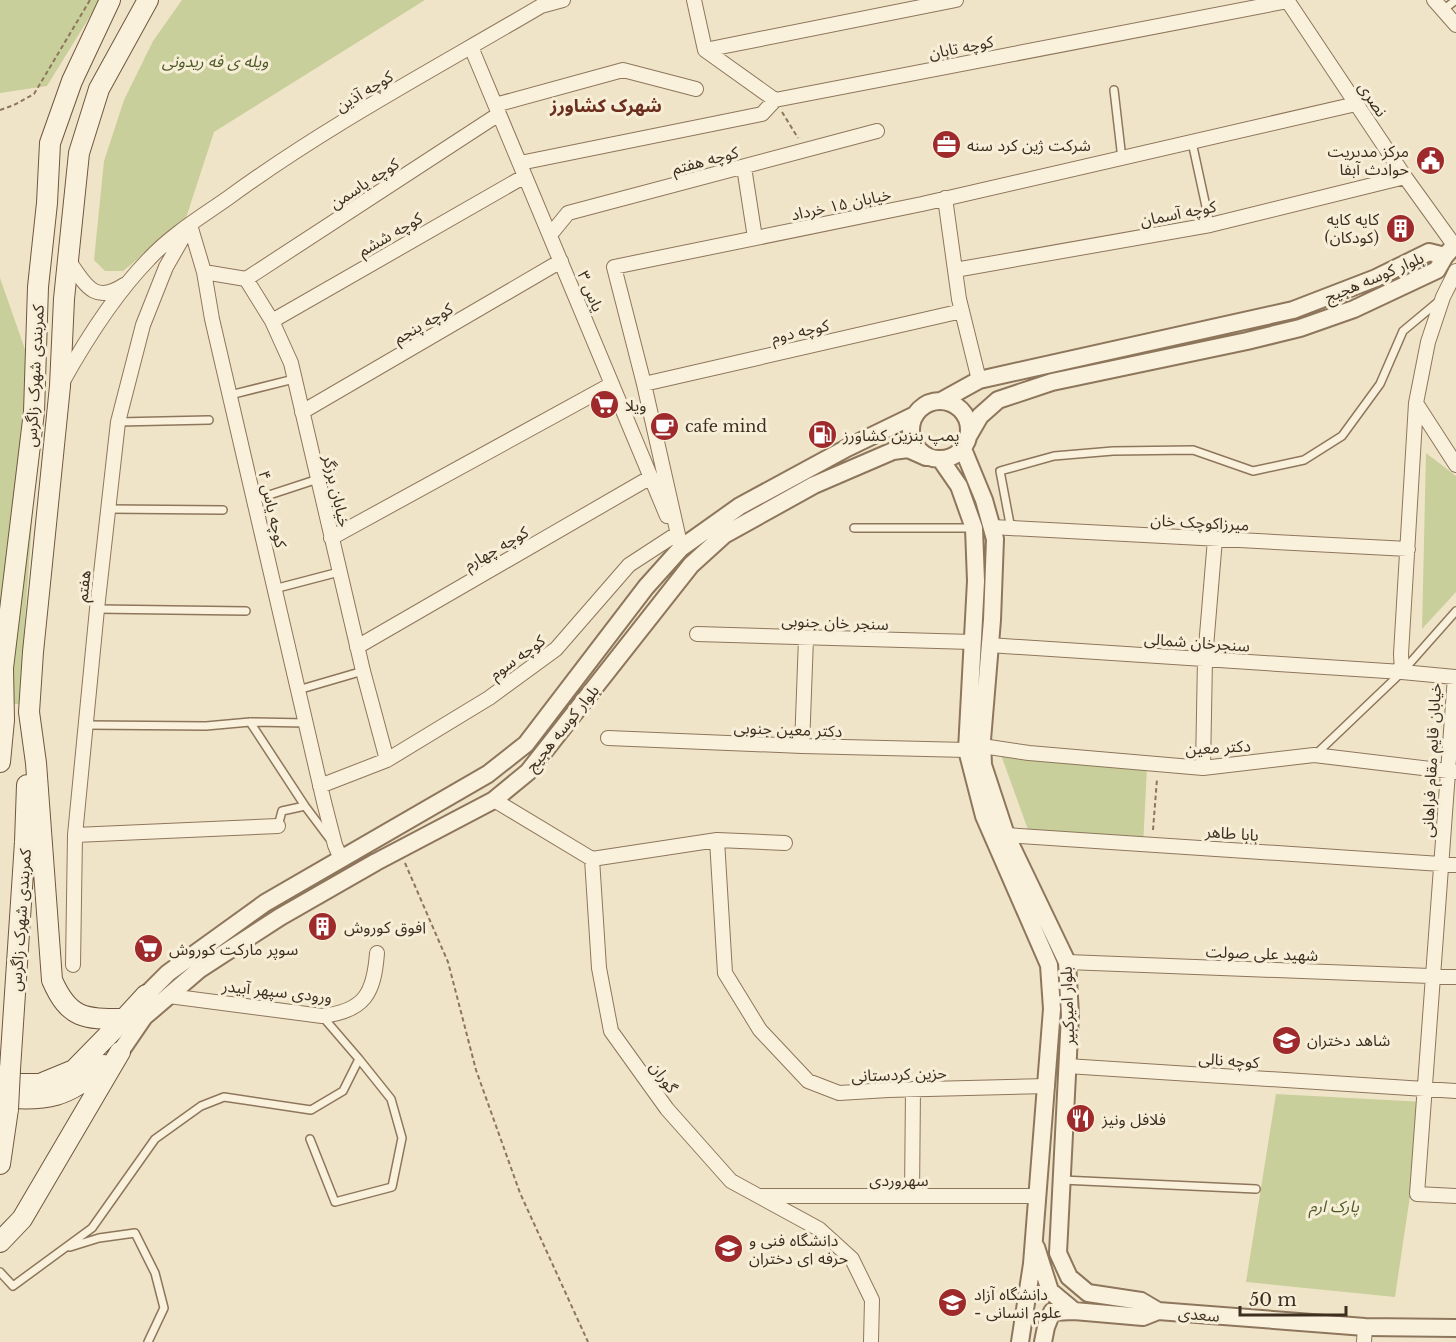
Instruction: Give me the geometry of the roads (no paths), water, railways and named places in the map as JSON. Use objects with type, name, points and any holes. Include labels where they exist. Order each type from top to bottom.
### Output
[{"type":"main road","name":"کمربندی شهرک زاگرس","points":[[0,762],[3,668],[10,584],[19,542],[34,412],[38,287],[47,203],[50,143],[72,81],[110,0]]},
{"type":"main road","name":"کمربندی شهرک زاگرس","points":[[0,1164],[5,1077],[26,842],[33,652],[60,386],[64,299],[79,153],[99,89],[148,0]]},
{"type":"main road","name":"کمربندی شهرک زاگرس","points":[[29,712],[40,805],[52,980],[60,999],[76,1014],[99,1019],[124,1019]]},
{"type":"main road","points":[[5,1077],[40,1084],[74,1070],[146,995]]},
{"type":"main road","points":[[4,1103],[67,1092],[86,1082],[120,1052]]},
{"type":"main road","points":[[0,1242],[22,1220],[120,1052]]},
{"type":"street","name":"کوچه آذین","points":[[60,386],[83,345],[128,282],[150,257],[190,225],[274,164],[541,6],[563,0]]},
{"type":"street","points":[[694,0],[705,50],[775,100]]},
{"type":"street","points":[[705,50],[956,0]]},
{"type":"street","name":"کوچه تابان","points":[[775,100],[1287,0]]},
{"type":"street","name":"نصری","points":[[1287,0],[1452,248]]},
{"type":"street","points":[[1439,5],[1456,25]]},
{"type":"street","name":"یاس ۳","points":[[471,47],[678,542]]},
{"type":"street","name":"کوچه یاسمن","points":[[246,279],[497,109],[623,70],[696,89]]},
{"type":"street","name":"کوچه ششم","points":[[272,321],[523,170],[762,114],[775,100]]},
{"type":"street","name":"خیابان ۱۵ خرداد","points":[[678,542],[644,384],[614,267],[945,198],[1356,104]]},
{"type":"street","name":"کوچه هفتم","points":[[550,235],[568,213],[877,131]]},
{"type":"street","points":[[744,167],[754,238]]},
{"type":"street","name":"کوچه آسمان","points":[[955,270],[1210,225],[1405,177]]},
{"type":"street","points":[[945,198],[962,310],[979,380]]},
{"type":"street","name":"کوچه یاس ۴","points":[[190,225],[204,272],[212,319],[274,589],[320,786],[338,852]]},
{"type":"street","name":"هفتم","points":[[73,965],[75,835],[118,422],[143,325],[166,267],[190,225]]},
{"type":"street","name":"بلوار کوسه هجیج","points":[[941,401],[979,380],[1293,310],[1376,278],[1429,252],[1452,248]]},
{"type":"street","name":"بلوار کوسه هجیج","points":[[966,442],[980,416],[998,400],[1052,382],[1300,328],[1354,309],[1437,270],[1452,248]]},
{"type":"street","points":[[69,261],[88,287],[99,294],[106,294],[128,282]]},
{"type":"street","name":"کوچه پنجم","points":[[302,412],[561,261]]},
{"type":"street","points":[[1402,672],[1401,654],[1416,403],[1428,342],[1443,297],[1456,271]]},
{"type":"street","points":[[204,272],[246,279]]},
{"type":"street","name":"خیابان برزگر","points":[[246,279],[272,321],[291,363],[357,647],[387,760]]},
{"type":"street","name":"کوچه دوم","points":[[644,384],[962,310]]},
{"type":"street","points":[[332,538],[612,384]]},
{"type":"street","points":[[949,402],[963,412],[969,427],[966,442],[957,455],[934,458],[920,452],[911,438],[910,430],[915,415],[926,404],[949,402]]},
{"type":"street","points":[[1416,403],[1456,465]]},
{"type":"street","name":"بلوار کوسه هجیج","points":[[146,995],[168,973],[338,852],[481,779],[526,744],[678,542],[847,448],[915,415]]},
{"type":"street","name":"بلوار امیرکبیر","points":[[966,442],[995,539],[989,645],[974,748],[983,765],[1006,835],[1067,962],[1070,1015],[1058,1253],[1069,1277],[1088,1293],[1141,1301],[1158,1311]]},
{"type":"street","name":"بلوار کوسه هجیج","points":[[120,1052],[144,1017],[200,969],[280,917],[494,800],[528,772],[691,565],[724,535],[814,485],[893,452],[908,449],[934,458]]},
{"type":"street","name":"بلوار امیرکبیر","points":[[934,458],[959,486],[975,528],[976,581],[972,642],[974,748],[984,816],[1048,965],[1052,1009],[1047,1086],[1034,1241],[1020,1342]]},
{"type":"street","name":"کوچه چهارم","points":[[357,647],[651,477]]},
{"type":"street","name":"میرزاکوچک خان","points":[[992,527],[1408,549]]},
{"type":"street","points":[[1203,768],[1205,659],[1215,539]]},
{"type":"street","points":[[678,542],[691,565]]},
{"type":"street","name":"کوچه سوم","points":[[320,786],[387,760],[489,698],[556,649],[629,564],[678,542]]},
{"type":"street","name":"سنجر خان جنوبی","points":[[697,634],[972,642]]},
{"type":"street","points":[[802,746],[806,638]]},
{"type":"street","name":"سنجرخان شمالی","points":[[989,645],[1402,672]]},
{"type":"street","name":"خیابان قایم مقام فراهانی","points":[[1402,672],[1455,677],[1453,771],[1441,864],[1417,1194],[1456,1196]]},
{"type":"street","name":"دکتر معین جنوبی","points":[[608,738],[802,746],[974,748]]},
{"type":"street","name":"دکتر معین","points":[[974,748],[1203,768],[1314,755],[1453,771]]},
{"type":"street","points":[[481,779],[494,800],[592,859],[717,840],[785,843]]},
{"type":"street","points":[[75,835],[278,826]]},
{"type":"street","name":"بابا طاهر","points":[[1006,835],[1456,865]]},
{"type":"street","name":"حزین کردستانی","points":[[717,840],[725,973],[760,1030],[808,1082],[839,1094],[913,1089],[1047,1086]]},
{"type":"street","name":"گوران","points":[[592,859],[599,968],[611,1031],[667,1109],[731,1180],[819,1229],[852,1259],[872,1300],[871,1342]]},
{"type":"street","name":"ورودی سپهر آبیدر","points":[[169,996],[322,1016],[341,1013],[356,1006],[367,994],[375,978],[377,952]]},
{"type":"street","points":[[1048,965],[1067,962]]},
{"type":"street","name":"شهید علی صولت","points":[[1067,962],[1456,977]]},
{"type":"street","name":"کوچه نالی","points":[[1067,1066],[1456,1091]]},
{"type":"street","points":[[912,1196],[913,1089]]},
{"type":"street","name":"سهروردی","points":[[759,1196],[1038,1196]]},
{"type":"street","points":[[1034,1241],[1050,1291],[1074,1311]]},
{"type":"street","points":[[1043,1342],[1052,1312],[1074,1311],[1143,1317],[1158,1311]]},
{"type":"street","name":"سعدی","points":[[1158,1311],[1364,1335],[1456,1328]]},
{"type":"lane","points":[[1439,5],[1456,0]]},
{"type":"lane","points":[[1114,90],[1122,159]]},
{"type":"lane","points":[[1192,142],[1210,225]]},
{"type":"lane","points":[[1011,529],[1000,471],[1054,456],[1113,451],[1192,450],[1253,471],[1304,460],[1342,436],[1380,384],[1403,331],[1443,297]]},
{"type":"lane","points":[[230,395],[294,379]]},
{"type":"lane","points":[[118,422],[208,420]]},
{"type":"lane","points":[[254,501],[318,479]]},
{"type":"lane","points":[[108,509],[223,510]]},
{"type":"lane","points":[[854,528],[975,528]]},
{"type":"lane","points":[[274,589],[339,572]]},
{"type":"lane","points":[[97,609],[246,611]]},
{"type":"lane","points":[[1314,755],[1402,672],[1456,611]]},
{"type":"lane","points":[[298,690],[363,671]]},
{"type":"lane","points":[[250,722],[304,806],[338,852]]},
{"type":"lane","points":[[86,725],[206,726],[250,722],[306,723]]},
{"type":"lane","points":[[278,826],[282,811],[304,806]]},
{"type":"lane","points":[[310,1139],[334,1202],[393,1187],[402,1138],[391,1099],[322,1016]]},
{"type":"lane","points":[[0,1272],[13,1286],[92,1228],[155,1139],[201,1106],[224,1097],[311,1110],[343,1091],[358,1059]]},
{"type":"lane","points":[[1062,1180],[1256,1189]]},
{"type":"lane","points":[[62,1250],[99,1238],[135,1233],[155,1273],[164,1308],[148,1342]]},
{"type":"place","name":"شرکت ژین کرد سنه","points":[[946,145]]},
{"type":"place","name":"مرکز مدیریت حوادث آبفا","points":[[1430,160]]},
{"type":"place","name":"کایه کایه (کودکان)","points":[[1400,228]]},
{"type":"place","name":"ویلا","points":[[604,405]]},
{"type":"place","name":"cafe mind","points":[[664,426]]},
{"type":"place","name":"پمپ بنزین کشاورز","points":[[822,435]]},
{"type":"place","name":"افوق کوروش","points":[[323,927]]},
{"type":"place","name":"سوپر مارکت کوروش","points":[[148,949]]},
{"type":"place","name":"شاهد دختران","points":[[1286,1040]]},
{"type":"place","name":"فلافل ونیز","points":[[1081,1119]]},
{"type":"place","name":"دانشگاه فنی و حرفه ای دختران","points":[[728,1249]]},
{"type":"place","name":"دانشگاه آزاد - علوم انسانی","points":[[953,1303]]},
{"type":"district","name":"شهرک کشاورز","points":[[606,106]]},
{"type":"park label","name":"ویله ی فه ریدونی","points":[[215,61]]},
{"type":"park label","name":"پارک ارم","points":[[1334,1206]]}]
